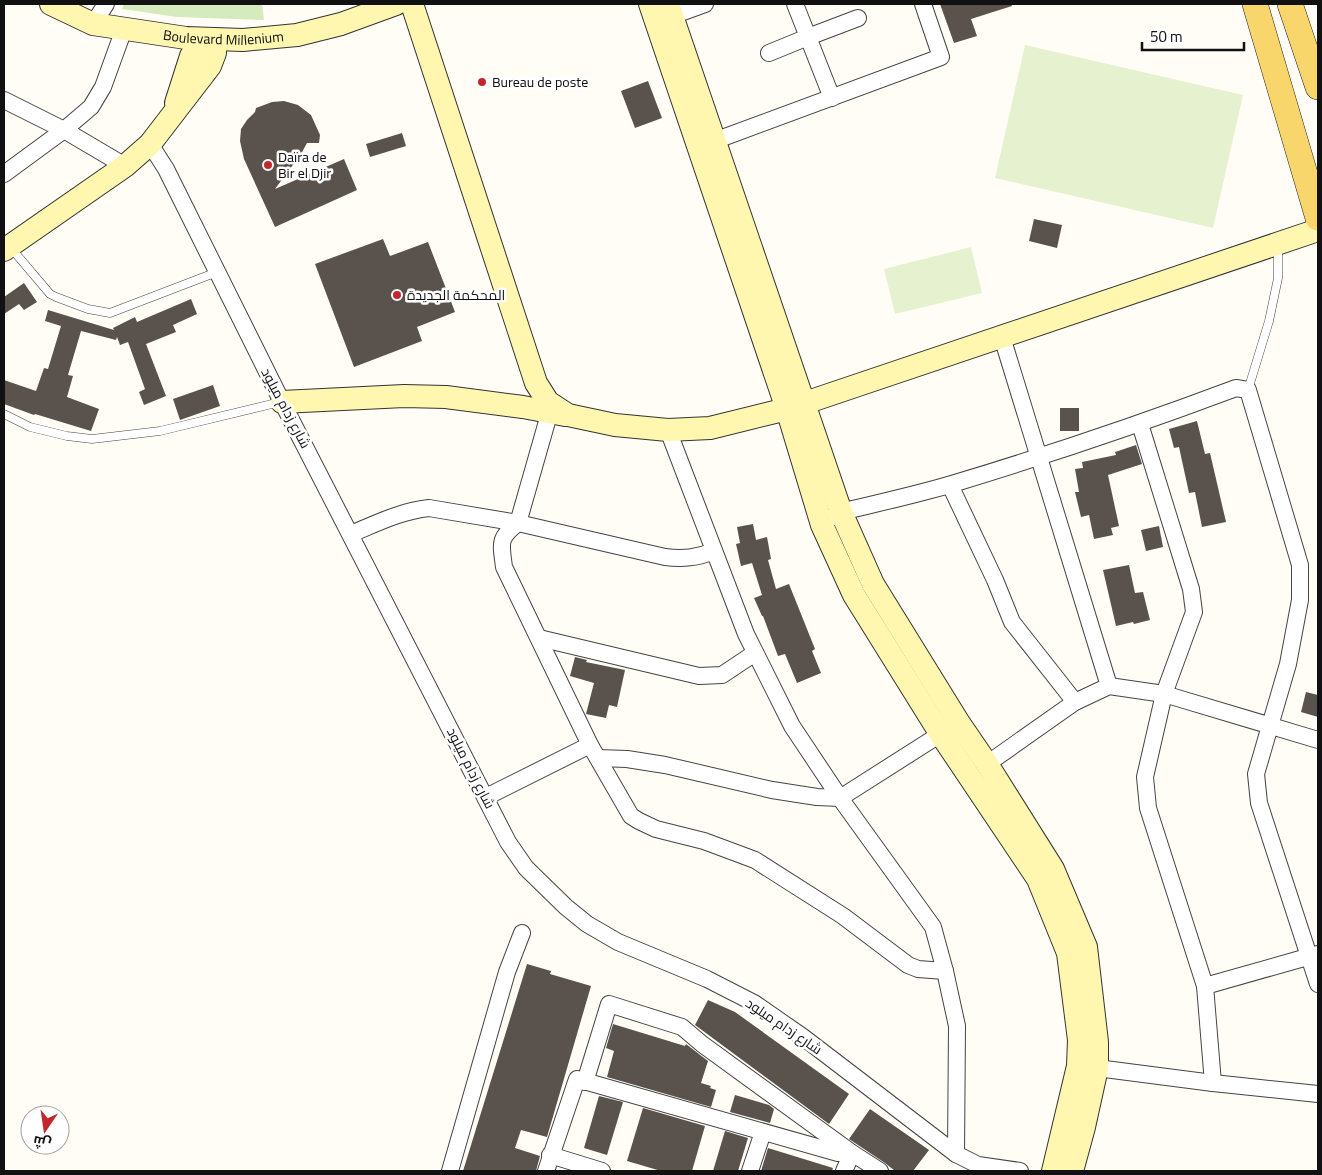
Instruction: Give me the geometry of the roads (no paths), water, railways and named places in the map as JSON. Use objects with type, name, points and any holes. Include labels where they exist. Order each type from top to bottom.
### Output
[{"type":"main road","name":"Boulevard Millenium","points":[[51,4],[93,24],[210,40],[243,40],[297,35],[341,24],[396,4]]},
{"type":"main road","points":[[412,4],[536,383],[548,402],[559,413]]},
{"type":"main road","points":[[650,4],[795,406],[841,512],[873,584],[949,728],[1038,879],[1068,953],[1079,1040],[1078,1066],[1052,1171]]},
{"type":"main road","points":[[1255,4],[1318,218]]},
{"type":"main road","points":[[1290,4],[1318,87]]},
{"type":"main road","points":[[670,10],[714,141],[795,406],[822,525],[854,595],[949,728],[987,764],[1053,869],[1086,947],[1097,1042],[1097,1068],[1072,1171]]},
{"type":"main road","points":[[134,30],[157,39],[174,55],[190,82]]},
{"type":"main road","points":[[7,248],[125,166],[150,144],[174,111],[190,82],[213,60],[215,54],[210,40]]},
{"type":"main road","points":[[190,82],[223,62],[243,40]]},
{"type":"main road","points":[[282,402],[404,396],[446,397],[559,413],[615,425],[668,430],[710,428],[795,406],[1002,338],[1318,230]]},
{"type":"street","points":[[93,24],[106,4]]},
{"type":"street","points":[[670,10],[705,4]]},
{"type":"street","points":[[795,4],[832,98]]},
{"type":"street","points":[[714,141],[941,57],[924,4]]},
{"type":"street","points":[[769,54],[808,36],[858,18]]},
{"type":"street","points":[[4,174],[64,130],[91,107],[104,87],[134,30]]},
{"type":"street","points":[[4,100],[64,130],[125,166]]},
{"type":"street","name":"شارع زدام ميلود","points":[[150,144],[166,168],[282,402],[508,842],[526,868],[587,924],[618,942],[699,976],[754,1003],[803,1037],[956,1154],[978,1165],[1020,1171]]},
{"type":"street","points":[[1002,338],[1040,456],[1109,686]]},
{"type":"street","points":[[822,525],[841,512],[950,484],[1040,456],[1140,424],[1236,388],[1248,390],[1300,565],[1299,609],[1288,664],[1256,774],[1260,804],[1314,955],[1318,984]]},
{"type":"street","points":[[559,413],[518,523],[503,536],[504,567],[594,751],[631,816],[639,822],[664,831],[704,841],[755,860],[836,911],[908,966],[918,969],[946,971]]},
{"type":"street","points":[[1140,424],[1191,589],[1194,612],[1164,694],[1145,777],[1148,808],[1205,986],[1213,1083]]},
{"type":"street","points":[[668,430],[746,634],[792,726],[840,798],[933,927],[946,971],[957,1026],[956,1154]]},
{"type":"street","points":[[950,484],[995,580],[1012,622],[1075,702]]},
{"type":"street","points":[[351,534],[399,514],[429,508],[518,523],[665,557],[685,559],[714,551]]},
{"type":"street","points":[[539,638],[699,676],[722,675],[755,653]]},
{"type":"street","points":[[987,764],[1075,702],[1109,686],[1164,694],[1269,727],[1318,740]]},
{"type":"street","points":[[486,797],[594,751],[665,765],[772,790],[817,798],[840,798],[949,728]]},
{"type":"street","points":[[450,1171],[507,972],[522,934]]},
{"type":"street","points":[[1205,986],[1314,955]]},
{"type":"street","points":[[586,1082],[610,1004],[682,1027],[702,1044],[852,1153],[880,1171]]},
{"type":"street","points":[[1097,1068],[1318,1094]]},
{"type":"street","points":[[602,1171],[548,1163],[577,1080],[838,1153],[852,1153]]},
{"type":"street","points":[[750,1171],[763,1132]]},
{"type":"street","points":[[844,1171],[852,1153]]},
{"type":"lane","points":[[1248,390],[1269,321],[1278,278],[1278,243]]},
{"type":"lane","points":[[7,248],[50,294],[80,306],[110,313],[217,272]]},
{"type":"lane","points":[[4,414],[30,427],[67,436],[92,439],[160,431],[247,412],[282,402]]},
{"type":"place","name":"Bureau de poste","points":[[482,82]]},
{"type":"place","name":"Daïra de Bir el Djir","points":[[268,165]]},
{"type":"place","name":"المحكمة الجديدة","points":[[397,295]]}]
